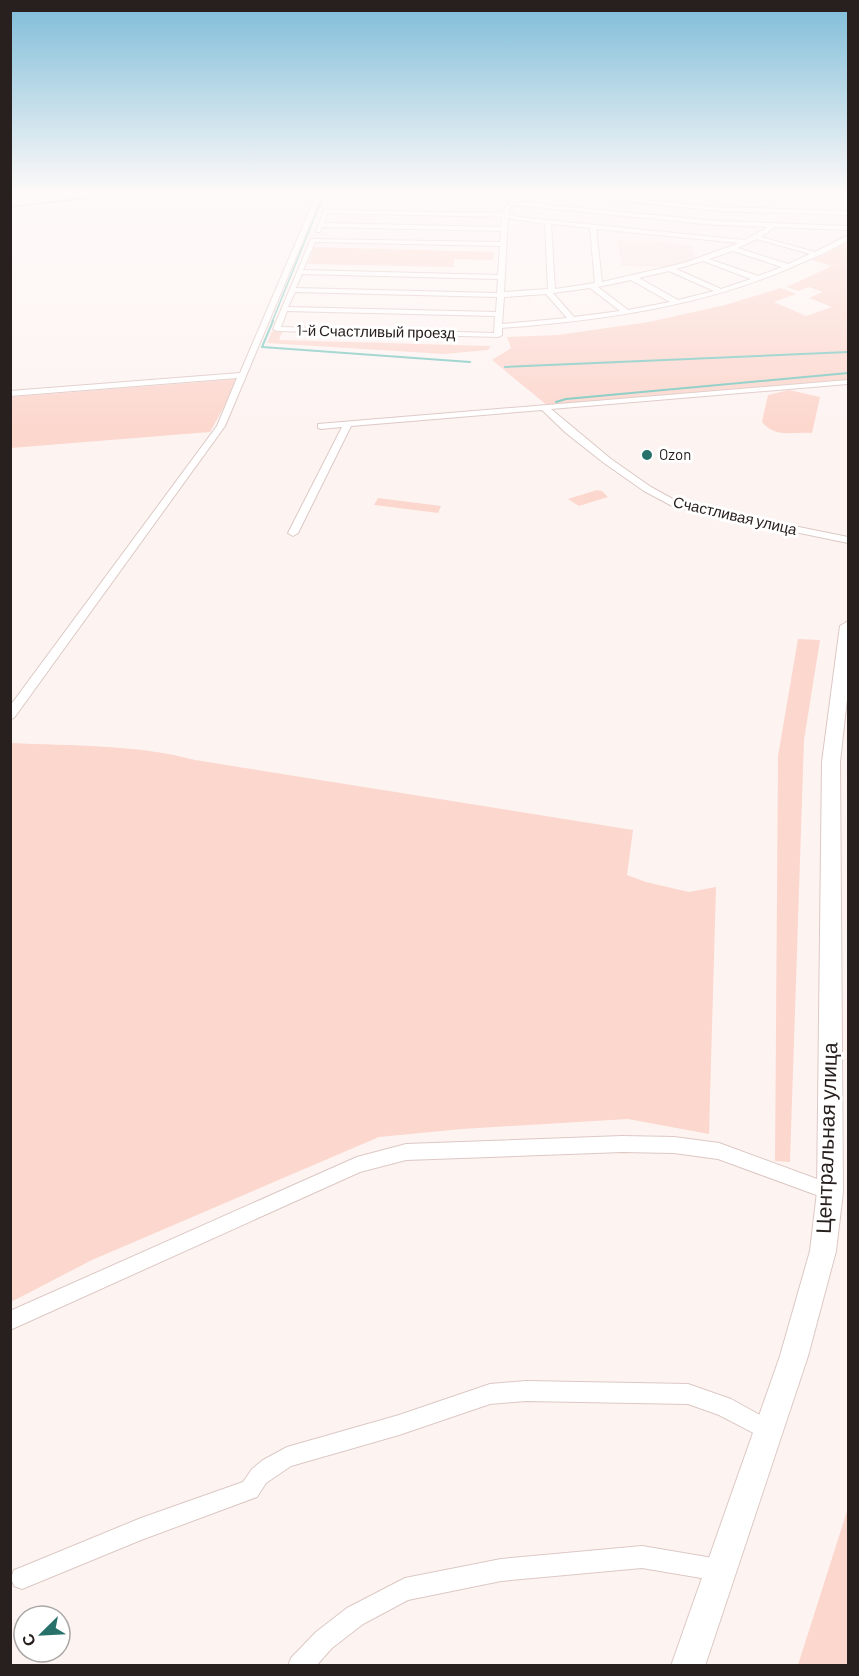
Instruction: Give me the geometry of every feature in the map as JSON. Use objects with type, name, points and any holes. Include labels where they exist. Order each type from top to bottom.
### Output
[{"type":"main road","name":"Центральная улица","points":[[688,1665],[769,1431],[824,1249],[830,1192],[831,762],[849,626]]},
{"type":"street","points":[[10,715],[219,430],[287,271]]},
{"type":"street","points":[[501,271],[498,330],[626,312],[676,302],[720,291],[779,271]]},
{"type":"street","points":[[549,271],[549,291],[573,320]]},
{"type":"street","points":[[595,271],[595,284],[626,312]]},
{"type":"street","points":[[292,290],[501,294],[549,291],[633,278],[661,271]]},
{"type":"street","points":[[675,271],[720,291]]},
{"type":"street","points":[[737,271],[758,279]]},
{"type":"street","points":[[499,314],[284,309],[299,272],[501,277]]},
{"type":"street","points":[[633,278],[676,302]]},
{"type":"street","name":"1-й Счастливый проезд","points":[[284,309],[277,329],[498,330]]},
{"type":"street","points":[[10,394],[243,375]]},
{"type":"street","points":[[321,426],[849,382]]},
{"type":"street","name":"Счастливая улица","points":[[544,407],[604,457],[671,503],[849,540]]},
{"type":"street","points":[[292,533],[348,424]]},
{"type":"street","points":[[10,1321],[209,1230],[357,1166],[389,1155],[622,1144],[674,1145],[719,1151],[830,1192]]},
{"type":"street","points":[[22,1578],[141,1529],[250,1490],[259,1476],[288,1457],[399,1425],[490,1394],[546,1391],[688,1394],[724,1406],[769,1431]]},
{"type":"street","points":[[299,1665],[324,1640],[355,1616],[405,1589],[501,1570],[642,1557],[719,1570]]},
{"type":"shaded area","points":[[821,271],[848,271],[848,382],[548,406],[492,360],[511,348],[507,337],[558,335],[649,322],[725,305],[781,288],[796,294],[774,302],[806,316],[832,307],[809,298],[823,292],[809,287],[798,291],[787,287]]},
{"type":"shaded area","points":[[272,331],[282,332],[279,340],[491,346],[488,350],[444,354],[267,343]]},
{"type":"shaded area","points":[[239,379],[210,432],[11,448],[11,397]]},
{"type":"shaded area","points":[[789,390],[820,397],[812,433],[773,431],[762,422],[768,395]]},
{"type":"shaded area","points":[[597,490],[602,491],[608,497],[579,506],[568,499]]},
{"type":"shaded area","points":[[378,498],[441,506],[438,513],[374,505]]},
{"type":"shaded area","points":[[798,639],[820,640],[804,740],[790,1162],[775,1161],[778,756]]},
{"type":"shaded area","points":[[11,743],[150,751],[633,830],[627,875],[689,892],[716,887],[709,1134],[628,1119],[462,1129],[379,1137],[92,1260],[11,1302]]},
{"type":"shaded area","points":[[848,1508],[848,1665],[798,1665]]},
{"type":"waterway","points":[[272,322],[293,271]]},
{"type":"waterway","points":[[273,321],[262,347],[470,362]]},
{"type":"waterway","points":[[505,367],[848,352]]},
{"type":"waterway","points":[[556,402],[566,399],[848,373]]},
{"type":"place","name":"Ozon","points":[[647,455]]}]
